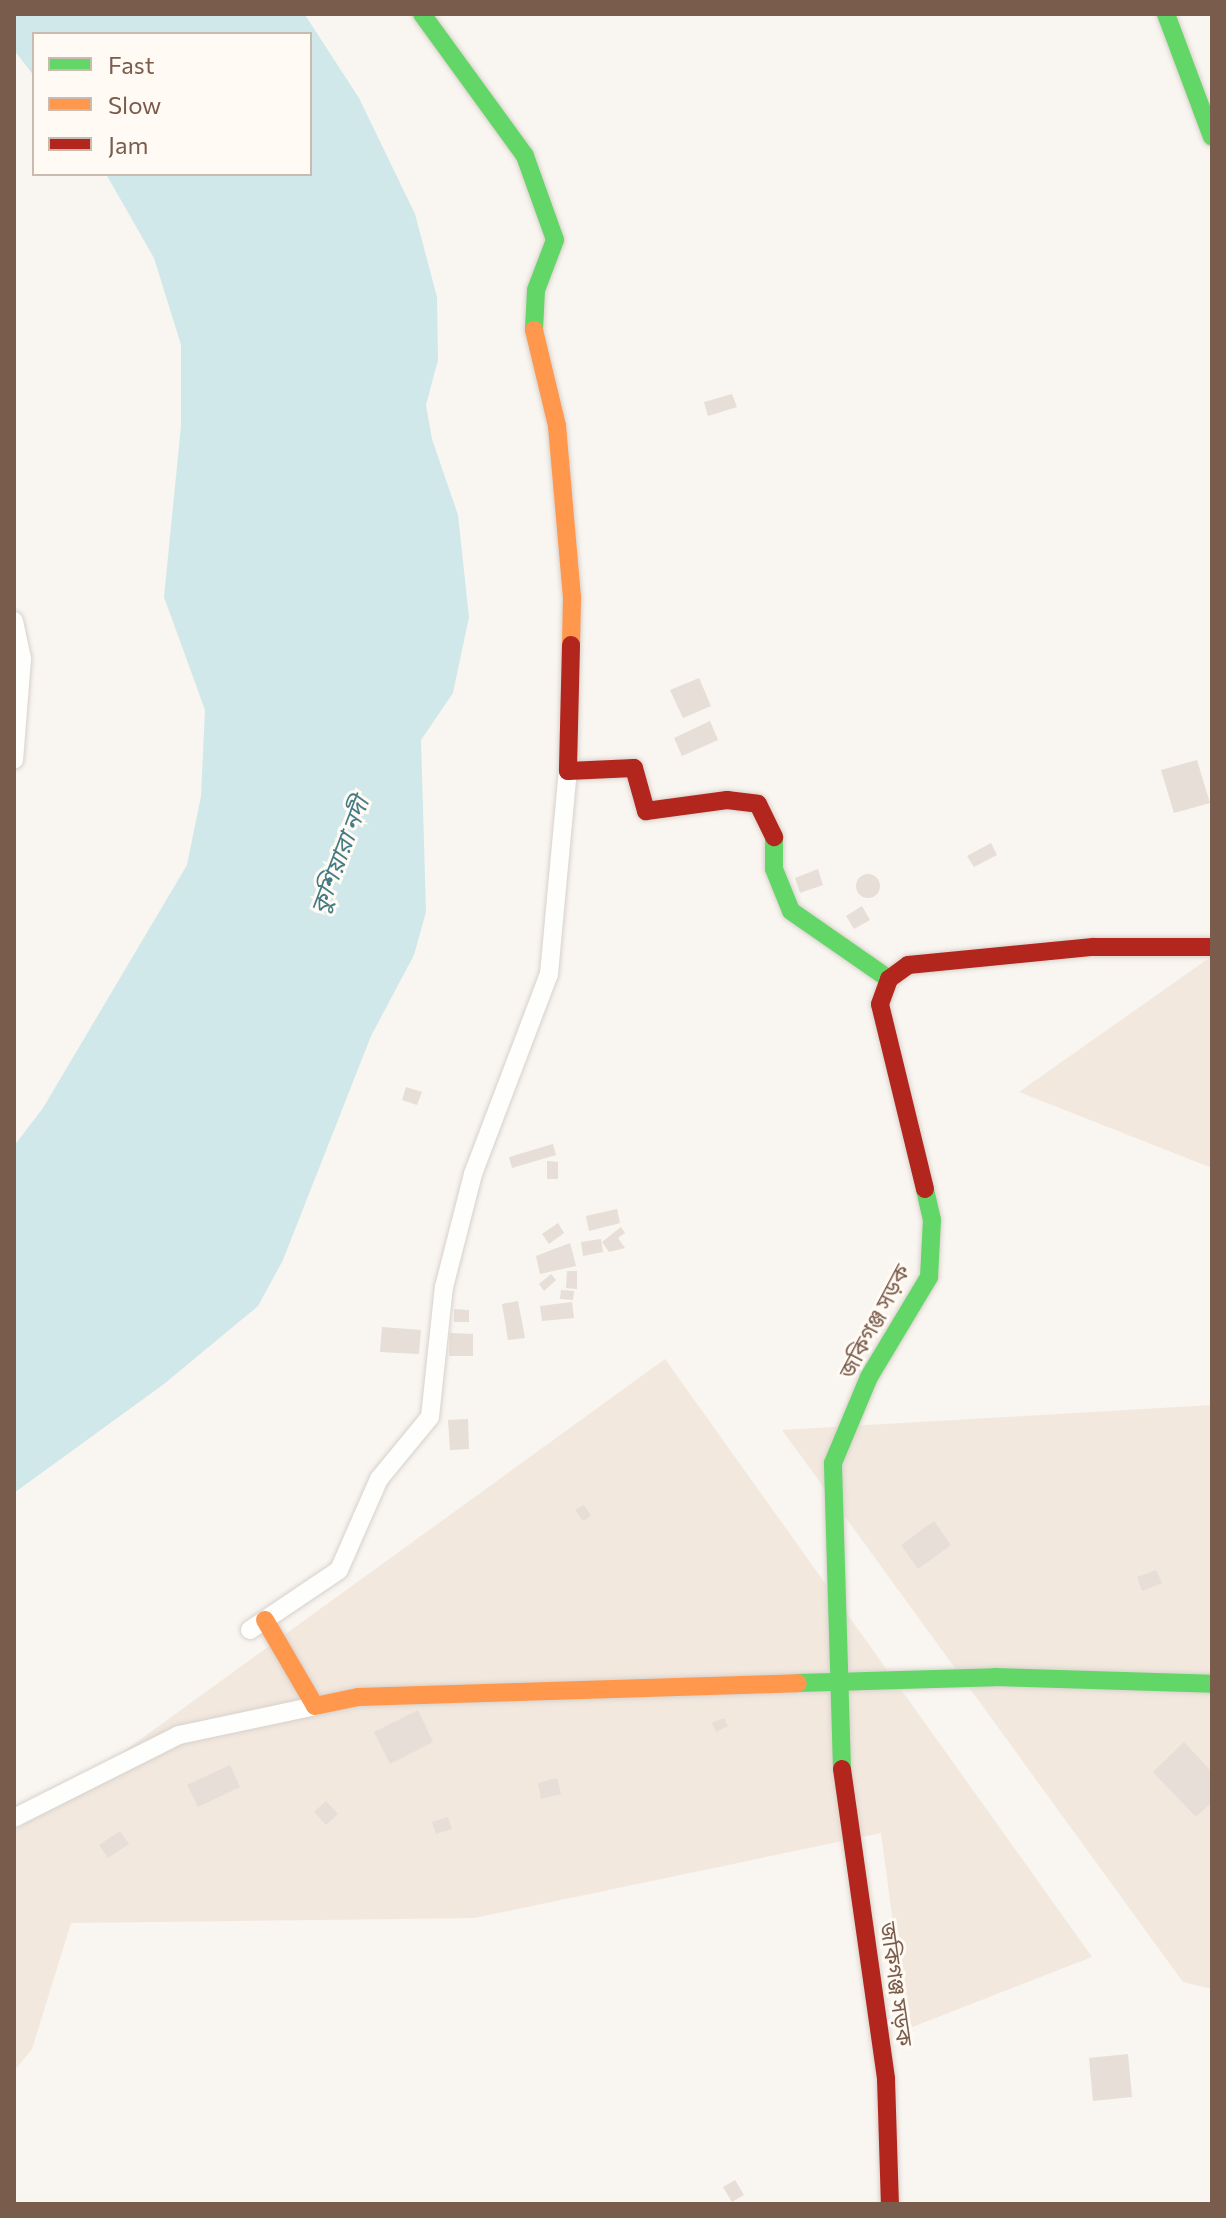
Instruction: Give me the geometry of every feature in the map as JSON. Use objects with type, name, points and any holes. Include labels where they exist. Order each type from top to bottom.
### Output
[{"type":"street","points":[[315,1706],[258,1625],[339,1570],[379,1479],[430,1417],[444,1287],[473,1174],[549,974],[568,771],[572,598],[557,426],[534,334],[536,290],[555,240],[525,156],[422,14]]},
{"type":"street","points":[[1166,14],[1212,137]]},
{"type":"street","points":[[14,621],[22,659],[14,760]]},
{"type":"street","points":[[568,771],[634,768],[646,811],[727,800],[758,804],[774,829],[774,869],[791,911],[889,979],[908,965],[938,962],[1093,947],[1212,947]]},
{"type":"street","name":"জকিগঞ্জ সড়ক","points":[[889,979],[880,1004],[932,1220],[929,1277],[869,1377],[833,1463],[839,1745],[886,2079],[890,2204]]},
{"type":"street","points":[[14,1818],[179,1735],[358,1697],[657,1691],[838,1681],[995,1677],[1212,1684]]},
{"type":"shaded area","points":[[1212,956],[1212,1168],[1019,1092]]},
{"type":"shaded area","points":[[665,1359],[1092,1957],[907,2029],[881,1833],[474,1918],[71,1923],[32,2049],[14,2071],[14,1831]]},
{"type":"shaded area","points":[[1212,1405],[1212,1989],[1183,1982],[782,1430]]},
{"type":"water","name":"কুশিয়ারা নদী","points":[[14,14],[304,14],[359,98],[415,214],[437,297],[438,360],[426,405],[432,439],[458,515],[469,617],[453,693],[421,740],[426,912],[414,955],[371,1036],[283,1260],[258,1306],[164,1384],[14,1493],[14,1146],[43,1108],[187,865],[201,796],[205,710],[164,597],[181,426],[181,345],[154,258],[107,176],[312,176],[312,32],[32,32],[32,73],[14,50]]},
{"type":"building","points":[[732,394],[737,407],[708,416],[704,402]]},
{"type":"building","points":[[699,678],[711,706],[683,718],[670,690]]},
{"type":"building","points":[[710,721],[718,740],[682,756],[674,738]]},
{"type":"building","points":[[1197,760],[1210,803],[1174,813],[1161,770]]},
{"type":"building","points":[[991,843],[997,855],[974,867],[967,856]]},
{"type":"building","points":[[818,869],[823,885],[800,893],[795,878]]},
{"type":"building","points":[[868,874],[877,877],[880,886],[877,895],[868,898],[859,895],[856,886],[859,877]]},
{"type":"building","points":[[862,906],[870,920],[854,929],[846,916]]},
{"type":"building","points":[[406,1087],[422,1092],[417,1105],[402,1100]]},
{"type":"building","points":[[553,1144],[556,1155],[512,1168],[509,1157]]},
{"type":"building","points":[[547,1161],[558,1162],[558,1179],[547,1179]]},
{"type":"building","points":[[617,1209],[620,1223],[589,1231],[586,1216]]},
{"type":"building","points":[[558,1223],[564,1233],[549,1244],[542,1234]]},
{"type":"building","points":[[621,1227],[625,1233],[618,1238],[625,1248],[609,1252],[602,1242]]},
{"type":"building","points":[[601,1239],[603,1252],[583,1256],[581,1242]]},
{"type":"building","points":[[570,1243],[576,1266],[540,1274],[536,1256]]},
{"type":"building","points":[[567,1271],[577,1271],[577,1289],[566,1288]]},
{"type":"building","points":[[551,1274],[556,1280],[544,1291],[539,1284]]},
{"type":"building","points":[[561,1290],[574,1291],[573,1300],[560,1299]]},
{"type":"building","points":[[518,1301],[525,1338],[508,1340],[502,1304]]},
{"type":"building","points":[[572,1302],[574,1318],[542,1321],[540,1306]]},
{"type":"building","points":[[454,1309],[469,1310],[469,1322],[454,1322]]},
{"type":"building","points":[[382,1327],[421,1330],[419,1354],[380,1352]]},
{"type":"building","points":[[450,1333],[473,1334],[473,1356],[449,1356]]},
{"type":"building","points":[[468,1419],[469,1449],[450,1450],[448,1420]]},
{"type":"building","points":[[584,1505],[591,1516],[583,1521],[575,1510]]},
{"type":"building","points":[[934,1521],[951,1545],[918,1569],[901,1545]]},
{"type":"building","points":[[1156,1570],[1162,1583],[1142,1591],[1137,1577]]},
{"type":"building","points":[[418,1710],[433,1742],[390,1764],[374,1732]]},
{"type":"building","points":[[724,1718],[728,1726],[716,1732],[712,1723]]},
{"type":"building","points":[[1184,1742],[1212,1772],[1212,1802],[1196,1817],[1153,1772]]},
{"type":"building","points":[[230,1765],[240,1787],[198,1807],[187,1785]]},
{"type":"building","points":[[557,1778],[561,1794],[541,1799],[538,1783]]},
{"type":"building","points":[[326,1801],[338,1814],[326,1825],[314,1812]]},
{"type":"building","points":[[448,1817],[452,1829],[436,1834],[432,1822]]},
{"type":"building","points":[[120,1831],[129,1844],[108,1858],[99,1845]]},
{"type":"building","points":[[1128,2054],[1132,2097],[1093,2101],[1089,2058]]},
{"type":"building","points":[[735,2180],[744,2195],[732,2202],[723,2187]]},
{"type":"traffic: fast","points":[[422,14],[525,156],[555,240],[536,290],[534,330]]},
{"type":"traffic: fast","points":[[1166,14],[1212,137]]},
{"type":"traffic: fast","points":[[774,837],[774,869],[791,911],[889,979]]},
{"type":"traffic: fast","points":[[842,1769],[833,1463],[869,1377],[929,1277],[932,1220],[925,1189]]},
{"type":"traffic: fast","points":[[798,1683],[995,1677],[1212,1684]]},
{"type":"traffic: slow","points":[[534,330],[557,426],[572,598],[571,645]]},
{"type":"traffic: slow","points":[[265,1620],[315,1706],[358,1697],[798,1683]]},
{"type":"traffic: jam","points":[[571,645],[568,771],[634,768],[646,811],[727,800],[758,804],[774,837]]},
{"type":"traffic: jam","points":[[925,1189],[880,1004],[889,979],[908,965],[1093,947],[1212,947]]},
{"type":"traffic: jam","points":[[842,1769],[886,2079],[890,2204]]}]
